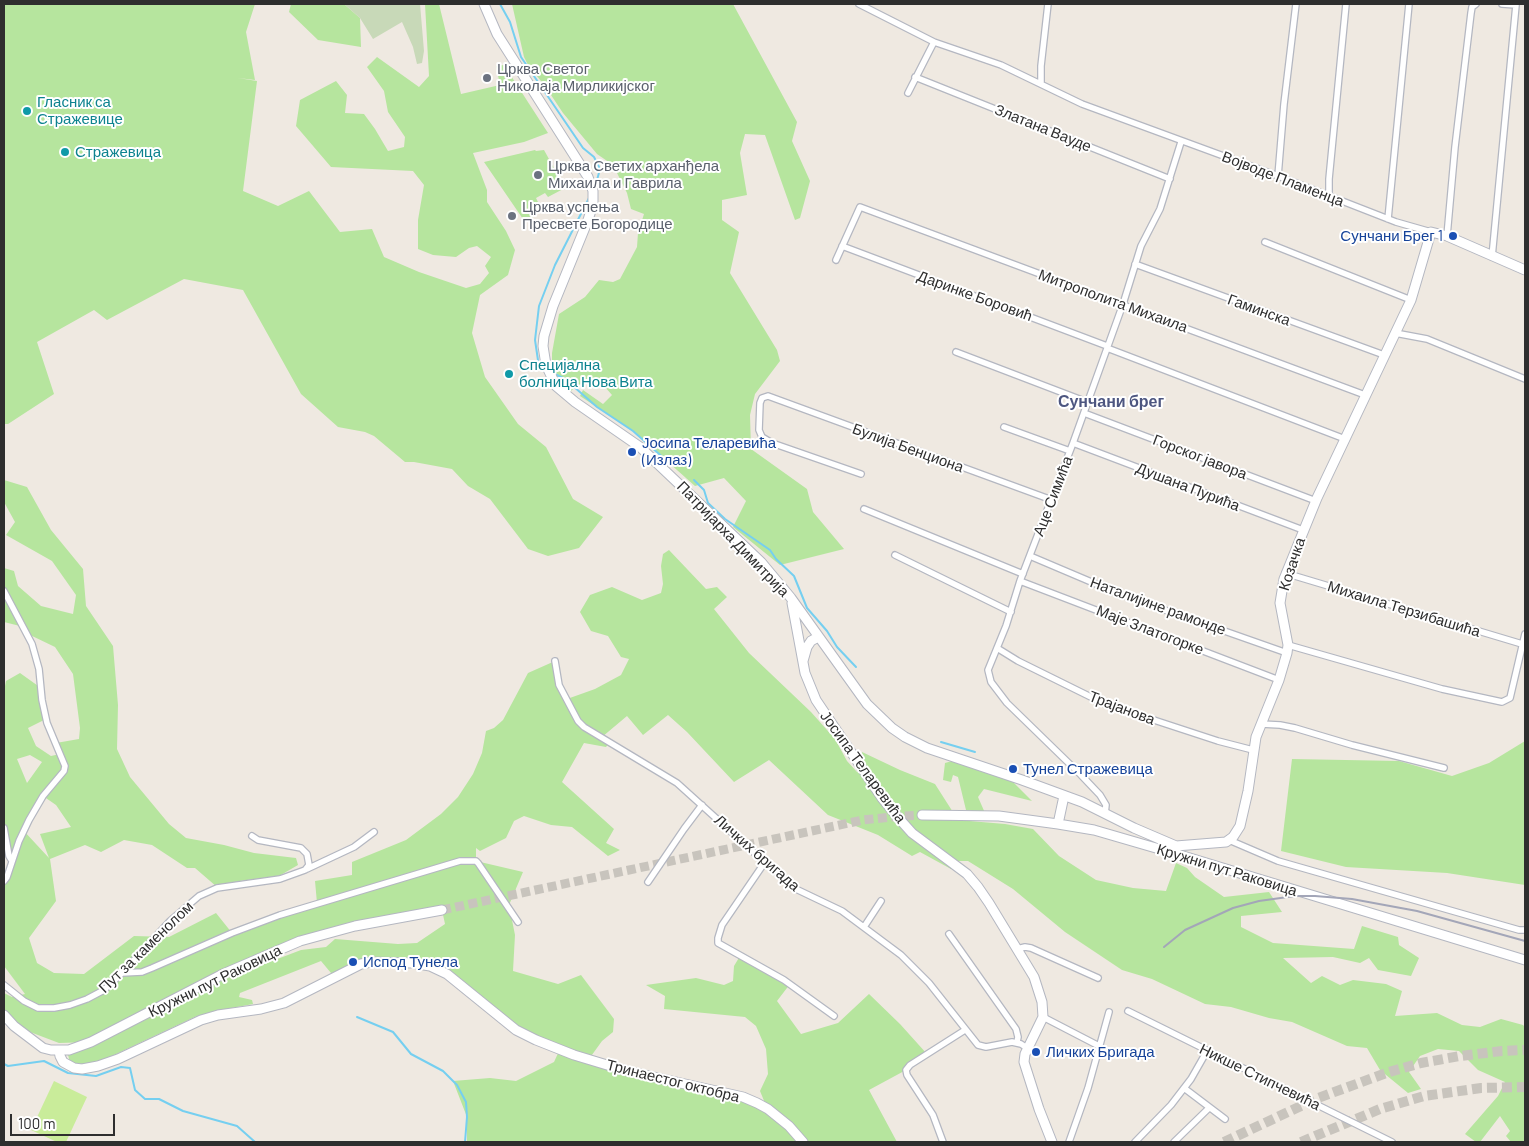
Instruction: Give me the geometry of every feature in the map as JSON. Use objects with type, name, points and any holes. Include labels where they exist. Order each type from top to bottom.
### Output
[{"type":"street","name":"Патријарха Димитрија","points":[[484,4],[497,34],[588,178],[593,191],[593,204],[588,220],[546,328],[543,346],[545,359],[553,382],[563,393],[652,458],[761,562],[791,598],[867,704],[884,721],[905,737],[941,753],[1082,802],[1105,814]]},
{"type":"street","name":"Војводе Пламенца","points":[[859,4],[934,42],[1002,65],[1082,104],[1278,176],[1388,219],[1447,236],[1525,270]]},
{"type":"street","points":[[1041,84],[1048,4]]},
{"type":"street","points":[[1278,176],[1284,104],[1296,4]]},
{"type":"street","points":[[1329,196],[1346,4]]},
{"type":"street","points":[[1388,219],[1409,4]]},
{"type":"street","points":[[1447,236],[1455,147],[1472,7],[1476,4]]},
{"type":"street","points":[[1492,257],[1516,5],[1502,4]]},
{"type":"street","points":[[908,93],[934,42]]},
{"type":"street","name":"Златана Вауде","points":[[915,77],[1170,179]]},
{"type":"street","name":"Аце Симића","points":[[1105,814],[1107,809],[1105,802],[1094,788],[1012,708],[991,682],[988,670],[998,648],[1020,581],[1073,444],[1123,304],[1141,246],[1160,209],[1182,142]]},
{"type":"street","name":"Митрополита Михаила","points":[[842,246],[860,208],[1365,395]]},
{"type":"street","name":"Козачка","points":[[1229,840],[1236,833],[1242,819],[1250,781],[1253,750],[1261,724],[1279,680],[1287,649],[1280,603],[1286,573],[1316,501],[1411,300],[1432,232]]},
{"type":"street","points":[[1265,242],[1411,300]]},
{"type":"street","points":[[836,260],[842,246]]},
{"type":"street","name":"Даринке Боровић","points":[[842,246],[1345,439]]},
{"type":"street","name":"Гаминска","points":[[1135,264],[1384,355]]},
{"type":"street","points":[[1395,332],[1428,339],[1525,379]]},
{"type":"street","points":[[956,352],[1087,402]]},
{"type":"street","name":"Булија Бенциона","points":[[861,474],[772,443],[762,437],[759,430],[760,403],[765,396],[1052,500]]},
{"type":"street","name":"Горског јавора","points":[[1084,413],[1316,501]]},
{"type":"street","points":[[1004,427],[1070,451]]},
{"type":"street","name":"Душана Пурића","points":[[1073,444],[1303,530]]},
{"type":"street","points":[[864,509],[1023,574]]},
{"type":"street","points":[[895,555],[1011,612]]},
{"type":"street","name":"Наталијине рамонде","points":[[1030,556],[1122,595],[1287,649],[1496,702],[1506,701],[1510,698],[1522,644]]},
{"type":"street","name":"Михаила Терзибашића","points":[[1286,573],[1522,644]]},
{"type":"street","name":"Маје Златогорке","points":[[1020,581],[1279,680]]},
{"type":"street","points":[[4,591],[32,644],[39,669],[42,700],[47,723],[65,766],[64,771],[43,796],[29,820],[4,881]]},
{"type":"street","name":"Јосипа Теларевића","points":[[791,598],[803,664],[816,700],[882,798],[912,834],[966,874],[978,886],[1037,984],[1042,1002],[1043,1017]]},
{"type":"street","points":[[799,644],[807,634],[817,635]]},
{"type":"street","points":[[1522,644],[1525,634]]},
{"type":"street","points":[[803,664],[807,647],[817,635]]},
{"type":"street","name":"Трајанова","points":[[998,648],[1018,661],[1106,704],[1239,748],[1253,750]]},
{"type":"street","name":"Личких бригада","points":[[555,661],[559,685],[581,724],[677,783],[765,862],[802,892],[842,911],[901,955],[920,973],[974,1042],[981,1047],[1017,1042]]},
{"type":"street","points":[[1261,724],[1295,728],[1352,745],[1444,768]]},
{"type":"street","points":[[1058,824],[1064,796]]},
{"type":"street","points":[[648,882],[684,828],[702,805]]},
{"type":"street","points":[[1105,814],[1176,846],[1219,843],[1229,840],[1278,861],[1524,930]]},
{"type":"street","name":"Кружни пут Раковица","points":[[922,815],[999,816],[1094,830],[1525,960]]},
{"type":"street","points":[[4,828],[9,856],[12,861]]},
{"type":"street","name":"Пут за каменолом","points":[[4,985],[24,1001],[38,1008],[54,1008],[87,999],[104,990],[122,974],[170,921],[199,896],[217,888],[280,879],[305,870],[354,847],[374,832]]},
{"type":"street","points":[[252,836],[258,840],[295,846],[305,850],[309,861],[305,870]]},
{"type":"street","points":[[122,974],[142,972],[232,933],[280,915],[460,861],[478,863],[518,922]]},
{"type":"street","points":[[765,862],[722,925],[719,931],[718,943],[784,980],[834,1016]]},
{"type":"street","points":[[864,927],[882,901]]},
{"type":"street","name":"Кружни пут Раковица","points":[[59,1051],[69,1050],[91,1042],[222,974],[300,941],[355,926],[442,910]]},
{"type":"street","points":[[949,934],[1016,1029],[1017,1042],[1027,1048]]},
{"type":"street","points":[[1017,949],[1031,948],[1098,978]]},
{"type":"street","name":"Тринаестог октобра","points":[[59,1051],[63,1062],[74,1068],[82,1069],[98,1066],[118,1059],[201,1020],[284,1003],[353,967],[371,962],[412,963],[430,966],[446,974],[516,1030],[531,1038],[574,1055],[627,1071],[750,1100],[768,1109],[789,1126],[803,1142]]},
{"type":"street","name":"Никше Стипчевића","points":[[1128,1011],[1392,1142]]},
{"type":"street","points":[[1069,1142],[1088,1088],[1109,1012]]},
{"type":"street","points":[[4,1015],[14,1026],[43,1048],[59,1051]]},
{"type":"street","points":[[1052,1142],[1026,1070],[1024,1058],[1027,1048],[1043,1017],[1099,1046]]},
{"type":"street","points":[[943,1142],[933,1115],[907,1075],[906,1070],[910,1065],[965,1030]]},
{"type":"street","points":[[1135,1142],[1171,1105],[1207,1051]]},
{"type":"street","points":[[1184,1088],[1225,1119]]},
{"type":"street","points":[[1174,1142],[1209,1108]]},
{"type":"green space","points":[[4,4],[255,4],[246,32],[255,80],[238,78],[257,81],[243,191],[278,206],[309,191],[340,232],[372,229],[384,257],[419,272],[466,288],[480,284],[489,273],[485,266],[491,257],[477,246],[469,248],[456,257],[433,255],[418,249],[418,220],[424,185],[413,171],[331,167],[296,126],[300,100],[336,81],[347,95],[345,113],[364,114],[388,151],[404,147],[405,137],[388,112],[384,91],[367,67],[377,57],[419,87],[429,76],[425,4],[439,4],[461,94],[500,85],[496,66],[504,65],[548,133],[524,142],[473,153],[487,190],[487,202],[506,231],[515,250],[508,275],[480,295],[472,333],[485,377],[518,424],[546,447],[573,499],[603,517],[579,548],[548,556],[528,549],[490,499],[468,486],[452,469],[405,462],[374,436],[365,432],[338,427],[301,394],[243,290],[184,279],[107,320],[94,310],[37,342],[54,394],[8,424],[4,424]]},
{"type":"green space","points":[[291,4],[344,4],[360,18],[361,47],[318,40],[289,12]]},
{"type":"green space","points":[[344,4],[420,4],[424,51],[422,63],[417,64],[413,47],[402,22],[373,39],[360,18]]},
{"type":"green space","points":[[512,4],[733,4],[797,122],[792,141],[810,181],[800,218],[795,220],[765,135],[745,134],[740,153],[747,195],[722,200],[722,220],[739,232],[730,273],[777,350],[780,361],[755,394],[750,415],[751,449],[807,489],[813,512],[844,549],[780,565],[733,527],[746,501],[724,478],[695,486],[633,431],[580,396],[583,390],[603,404],[612,395],[597,378],[576,386],[570,392],[560,383],[552,368],[552,353],[559,314],[585,297],[599,280],[613,282],[620,279],[637,247],[638,233],[644,214],[631,209],[627,193],[613,165],[597,154],[563,113],[528,65],[524,57]]},
{"type":"green space","points":[[535,150],[544,150],[565,188],[548,197],[545,193],[536,198],[539,204],[529,210],[533,218],[525,222],[484,162]]},
{"type":"green space","points":[[4,480],[27,487],[51,530],[83,569],[86,606],[113,646],[118,705],[117,749],[130,777],[169,824],[186,838],[254,853],[296,858],[298,865],[279,876],[240,881],[217,887],[195,868],[187,868],[152,845],[124,840],[101,852],[85,845],[50,859],[56,901],[29,938],[37,963],[54,973],[84,974],[134,936],[169,937],[216,913],[232,933],[317,903],[315,881],[352,875],[352,862],[406,840],[441,814],[458,797],[473,774],[482,753],[486,731],[494,728],[503,720],[528,673],[555,661],[555,668],[567,699],[595,689],[621,675],[629,659],[621,657],[608,636],[591,631],[580,612],[590,595],[612,587],[642,600],[661,593],[663,584],[661,566],[663,554],[669,550],[706,589],[717,587],[727,597],[714,609],[749,653],[811,712],[835,739],[847,761],[857,772],[862,752],[935,784],[958,820],[1005,824],[1033,829],[1059,856],[1096,880],[1133,888],[1166,891],[1176,863],[1187,868],[1195,877],[1224,897],[1269,892],[1282,912],[1241,916],[1241,927],[1273,943],[1354,949],[1362,926],[1398,937],[1399,945],[1419,958],[1411,976],[1378,970],[1369,958],[1360,963],[1333,957],[1283,958],[1311,983],[1322,976],[1340,985],[1353,980],[1386,984],[1402,991],[1395,1016],[1437,1013],[1462,1025],[1480,1027],[1501,1019],[1523,1025],[1525,1027],[1525,1142],[1511,1142],[1506,1136],[1510,1131],[1500,1116],[1480,1142],[1476,1142],[1465,1134],[1498,1096],[1505,1082],[1478,1070],[1459,1051],[1438,1049],[1420,1056],[1409,1072],[1421,1089],[1408,1093],[1380,1070],[1367,1048],[1347,1046],[1292,1022],[1269,1018],[1231,1007],[1205,1004],[1152,979],[1122,970],[1065,932],[1013,889],[968,861],[959,861],[951,869],[920,852],[912,856],[878,835],[828,815],[769,760],[734,782],[687,732],[668,715],[643,735],[627,716],[602,737],[610,742],[606,747],[584,743],[562,782],[614,829],[606,843],[620,850],[608,856],[572,827],[551,825],[524,816],[514,821],[506,838],[480,851],[476,848],[476,861],[523,872],[509,905],[515,935],[513,971],[558,984],[581,975],[614,1019],[613,1032],[602,1041],[589,1059],[767,1108],[760,1091],[768,1074],[766,1049],[756,1026],[745,1017],[664,1009],[665,996],[646,985],[696,978],[724,985],[733,981],[734,966],[740,956],[790,984],[777,1001],[801,1034],[838,1023],[869,994],[927,1054],[906,1070],[869,1090],[897,1142],[467,1142],[467,1117],[453,1081],[490,1078],[516,1081],[554,1062],[560,1049],[531,1038],[430,966],[371,962],[342,972],[331,973],[321,961],[240,993],[239,997],[252,1000],[253,1004],[197,1016],[97,1063],[82,1065],[70,1062],[68,1055],[72,1053],[88,1048],[225,979],[301,950],[326,947],[335,939],[398,944],[417,943],[445,924],[442,910],[300,941],[91,1042],[59,1043],[30,1032],[11,1018],[4,1011],[4,993],[12,997],[25,994],[4,966],[4,880],[12,861],[4,832],[4,691],[6,681],[20,673],[41,688],[46,719],[28,728],[36,746],[51,756],[60,754],[56,743],[79,739],[80,728],[73,674],[55,647],[28,634],[24,627],[4,622],[4,568],[14,571],[18,586],[41,606],[73,614],[76,595],[52,561],[6,535],[15,522],[4,502]],"holes":[[[30,755],[42,762],[27,783],[17,759]],[[43,796],[56,805],[71,827],[40,834],[49,858],[23,830]]]},
{"type":"green space","points":[[1525,741],[1525,885],[1447,873],[1346,867],[1281,851],[1292,759],[1399,761],[1452,776],[1489,763]]},
{"type":"green space","points":[[952,761],[1010,779],[1032,801],[984,789],[978,797],[985,813],[966,810],[958,777],[953,775],[951,782],[943,780],[945,763]]},
{"type":"green space","points":[[54,1081],[87,1097],[66,1142],[57,1142],[31,1130]]},
{"type":"waterway","points":[[500,4],[510,22],[521,57],[583,148],[594,157],[600,169],[597,180]]},
{"type":"waterway","points":[[539,367],[535,340],[539,306],[555,265],[589,198]]},
{"type":"waterway","points":[[555,374],[565,379],[597,407],[633,431],[667,461]]},
{"type":"waterway","points":[[694,480],[704,490],[708,503],[725,519],[770,550],[776,559],[794,576],[807,608],[827,631],[837,647],[856,667]]},
{"type":"waterway","points":[[941,742],[975,752]]},
{"type":"waterway","points":[[357,1017],[393,1032],[411,1054],[443,1071],[457,1085],[466,1102],[465,1142]]},
{"type":"waterway","points":[[4,1064],[8,1066],[44,1061],[68,1073],[96,1076],[121,1067],[130,1068],[135,1090],[145,1099],[159,1099],[183,1111],[237,1126],[255,1142]]},
{"type":"tunnel","points":[[442,910],[863,820],[922,815]]},
{"type":"tunnel","points":[[1224,1142],[1318,1098],[1389,1072],[1421,1063],[1460,1056],[1525,1050]]},
{"type":"tunnel","points":[[1301,1142],[1380,1109],[1424,1096],[1481,1088],[1525,1087]]},
{"type":"railway","points":[[1164,947],[1185,930],[1233,908],[1259,901],[1295,896],[1352,899],[1417,911],[1525,941]]},
{"type":"place","name":"Црква Светог Николаја Мирликијског","points":[[487,78]]},
{"type":"place","name":"Гласник са Стражевице","points":[[27,111]]},
{"type":"place","name":"Стражевица","points":[[65,152]]},
{"type":"place","name":"Црква Светих арханђела Михаила и Гаврила","points":[[538,175]]},
{"type":"place","name":"Црква успења Пресвете Богородице","points":[[512,216]]},
{"type":"place","name":"Сунчани Брег 1","points":[[1453,236]]},
{"type":"place","name":"Специјална болница Нова Вита","points":[[509,374]]},
{"type":"place","name":"Јосипа Теларевића (Излаз)","points":[[632,452]]},
{"type":"place","name":"Тунел Стражевица","points":[[1013,769]]},
{"type":"place","name":"Испод Тунела","points":[[353,962]]},
{"type":"place","name":"Личких Бригада","points":[[1036,1052]]},
{"type":"district","name":"Сунчани брег","points":[[1111,402]]}]
